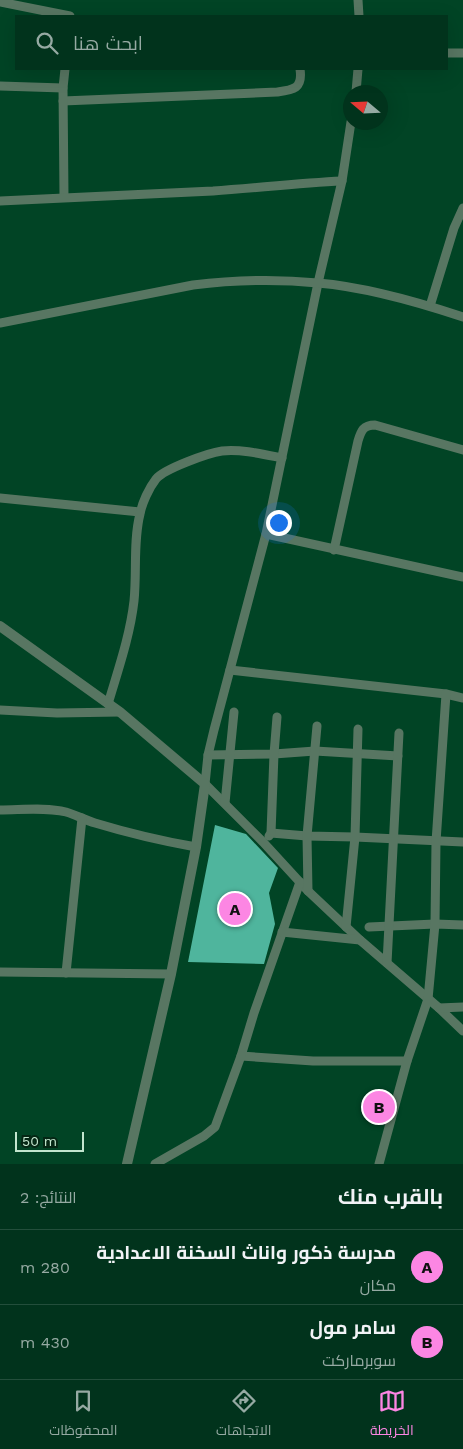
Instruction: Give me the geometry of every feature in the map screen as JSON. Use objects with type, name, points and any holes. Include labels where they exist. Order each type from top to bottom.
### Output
[{"type":"street","points":[[358,0],[359,15]]},
{"type":"street","points":[[0,2],[65,15]]},
{"type":"street","points":[[448,53],[463,52]]},
{"type":"street","points":[[64,197],[63,88],[65,70]]},
{"type":"street","points":[[63,101],[277,92],[292,90],[297,86],[301,75],[300,70]]},
{"type":"street","points":[[357,85],[358,70]]},
{"type":"street","points":[[0,86],[63,88]]},
{"type":"street","points":[[127,1164],[171,974],[196,847],[208,755],[266,534],[318,283],[342,181],[351,130]]},
{"type":"street","points":[[0,201],[212,191],[292,183],[342,181]]},
{"type":"street","points":[[430,306],[454,228],[463,208]]},
{"type":"street","points":[[0,322],[193,285],[234,281],[318,283],[358,289],[430,306],[463,317]]},
{"type":"street","points":[[334,550],[358,441],[365,426],[375,425],[463,450]]},
{"type":"street","points":[[108,704],[132,620],[136,584],[136,544],[140,512],[156,478],[165,472],[221,451],[240,451],[282,458]]},
{"type":"street","points":[[0,498],[140,512]]},
{"type":"street","points":[[266,534],[463,577]]},
{"type":"street","points":[[0,626],[120,712],[205,784],[263,842],[308,891],[360,940],[463,1031]]},
{"type":"street","points":[[230,670],[446,694],[463,698]]},
{"type":"street","points":[[379,1164],[407,1061],[428,999],[435,924],[436,842],[446,694]]},
{"type":"street","points":[[0,710],[57,713],[120,712]]},
{"type":"street","points":[[225,804],[234,712]]},
{"type":"street","points":[[263,842],[271,833],[277,718]]},
{"type":"street","points":[[308,891],[307,836],[317,726]]},
{"type":"street","points":[[346,927],[355,837],[358,728]]},
{"type":"street","points":[[387,963],[399,733]]},
{"type":"street","points":[[208,755],[315,751],[398,756]]},
{"type":"street","points":[[0,810],[52,810],[66,812],[116,829],[196,847]]},
{"type":"street","points":[[66,973],[82,818]]},
{"type":"street","points":[[271,833],[463,842]]},
{"type":"street","points":[[155,1164],[204,1136],[215,1127],[300,882]]},
{"type":"street","points":[[368,926],[463,925]]},
{"type":"street","points":[[282,932],[360,940]]},
{"type":"street","points":[[0,972],[171,974]]},
{"type":"street","points":[[439,1008],[463,1007]]},
{"type":"street","points":[[241,1056],[313,1061],[407,1061]]},
{"type":"building","points":[[215,825],[246,834],[278,868],[269,893],[275,924],[264,964],[188,962]]},
{"type":"place","name":"مدرسة ذكور واناث السخنة الاعدادية","points":[[235,909]]},
{"type":"place","name":"سامر مول","points":[[379,1107]]}]
